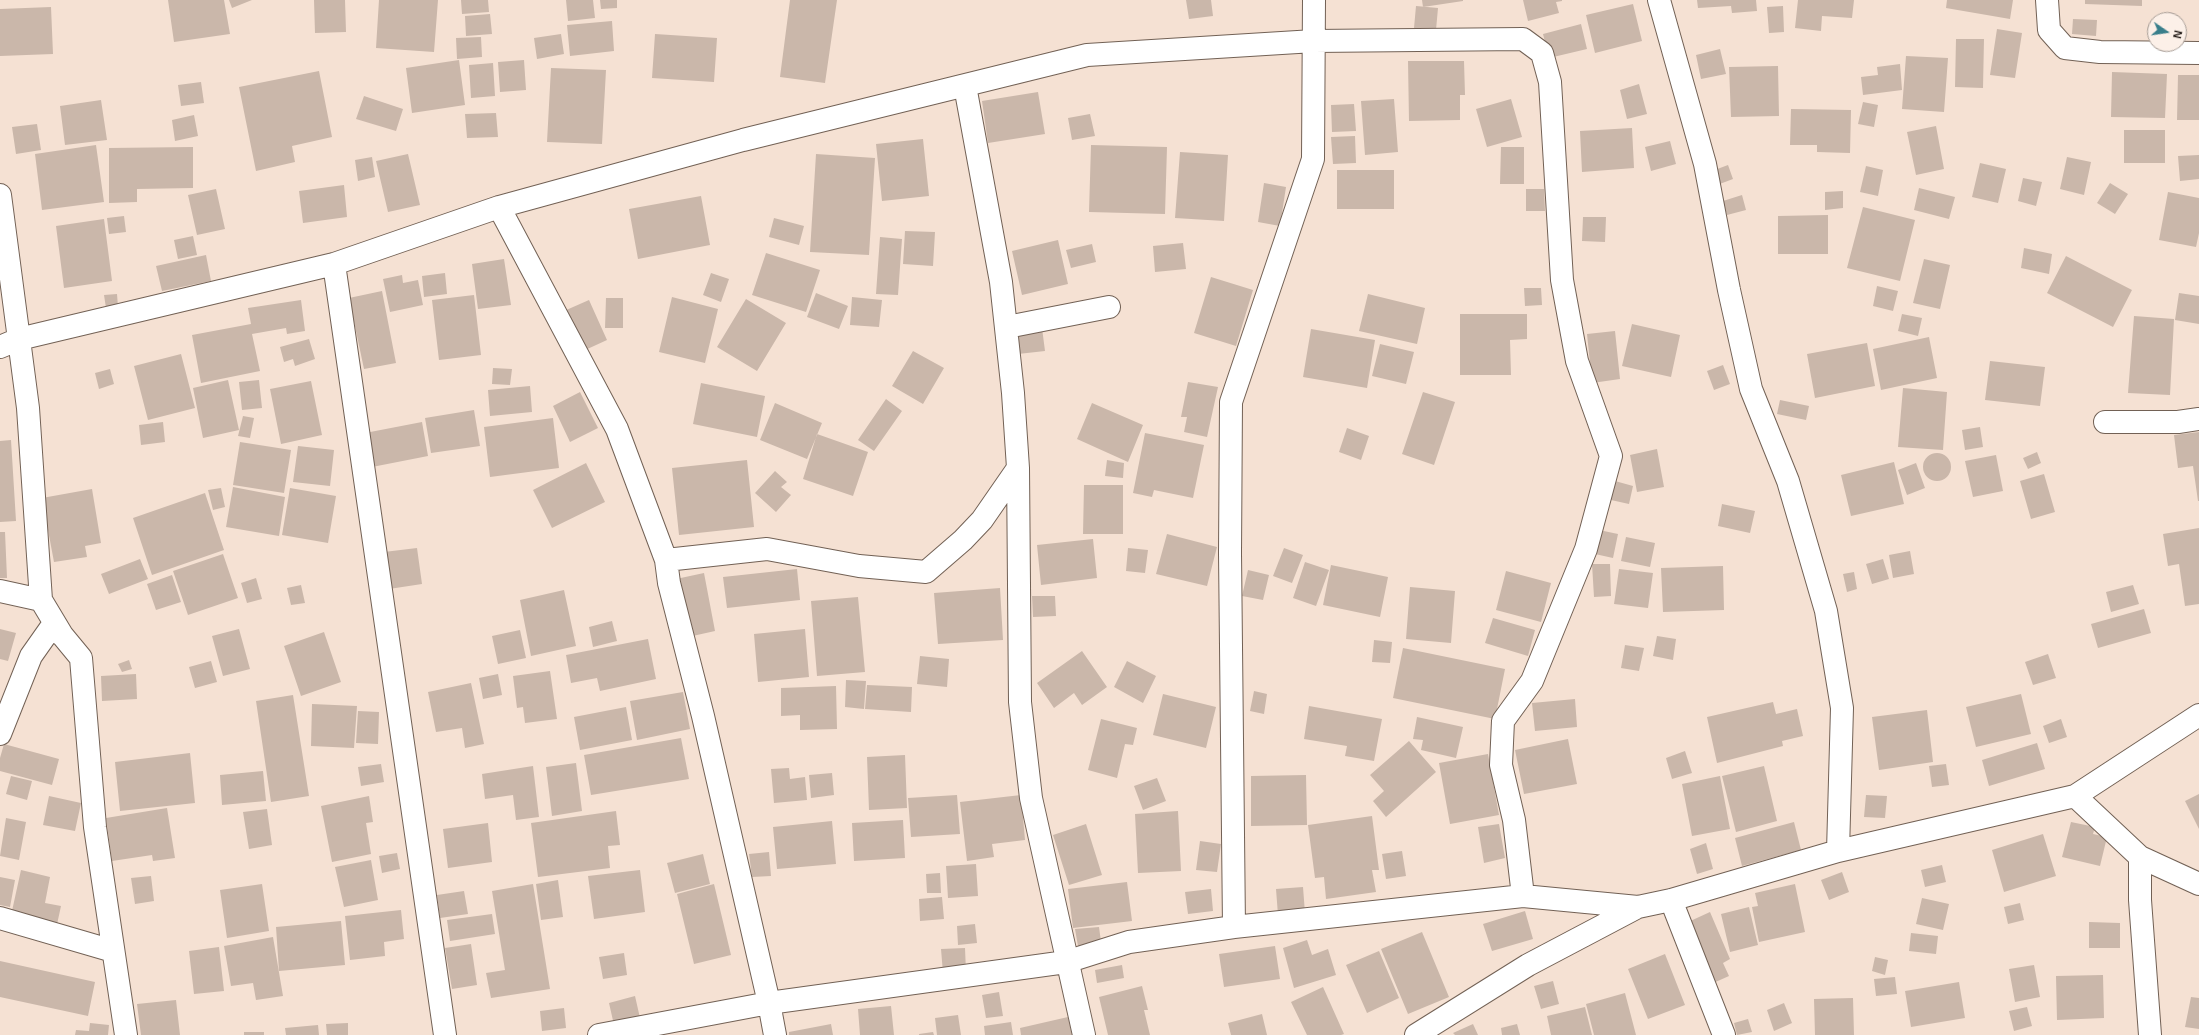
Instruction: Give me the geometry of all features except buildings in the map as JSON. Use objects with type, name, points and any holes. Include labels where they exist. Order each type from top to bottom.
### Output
[{"type":"street","points":[[1234,926],[1230,560],[1231,402],[1314,159],[1314,0]]},
{"type":"street","points":[[1659,0],[1705,164],[1729,290],[1751,389],[1788,481],[1826,611],[1842,708],[1838,851]]},
{"type":"street","points":[[2047,0],[2049,30],[2065,48],[2100,52],[2199,53]]},
{"type":"street","points":[[10,343],[334,264],[499,207],[744,140],[1087,55],[1314,41],[1523,39],[1542,53],[1550,82],[1562,280],[1577,361],[1611,456],[1586,549],[1532,681],[1503,721],[1501,765],[1514,820],[1523,896]]},
{"type":"street","points":[[965,86],[1001,282],[1007,327],[1018,468],[1020,702],[1031,798],[1066,962],[1084,1035]]},
{"type":"street","points":[[0,195],[10,343],[28,408],[41,600],[62,635],[81,658],[95,827],[126,1035]]},
{"type":"street","points":[[499,207],[617,429],[666,560],[669,583],[703,716],[775,1035]]},
{"type":"street","points":[[334,264],[445,1035]]},
{"type":"street","points":[[1007,327],[1109,306]]},
{"type":"street","points":[[2105,422],[2178,422],[2199,419]]},
{"type":"street","points":[[666,560],[767,549],[859,566],[926,572],[963,540],[982,520],[1018,468]]},
{"type":"street","points":[[0,591],[41,600]]},
{"type":"street","points":[[0,734],[31,656],[50,629],[62,635]]},
{"type":"street","points":[[1416,1035],[1441,1029],[1528,965],[1638,907],[1671,900],[1838,851],[2075,796],[2199,715]]},
{"type":"street","points":[[2075,796],[2140,857],[2199,884]]},
{"type":"street","points":[[2140,857],[2140,900],[2150,1035]]},
{"type":"street","points":[[599,1035],[769,1003],[1066,962],[1129,942],[1234,926],[1523,896],[1638,907]]},
{"type":"street","points":[[1671,900],[1724,1035]]},
{"type":"street","points":[[0,918],[113,951]]}]
